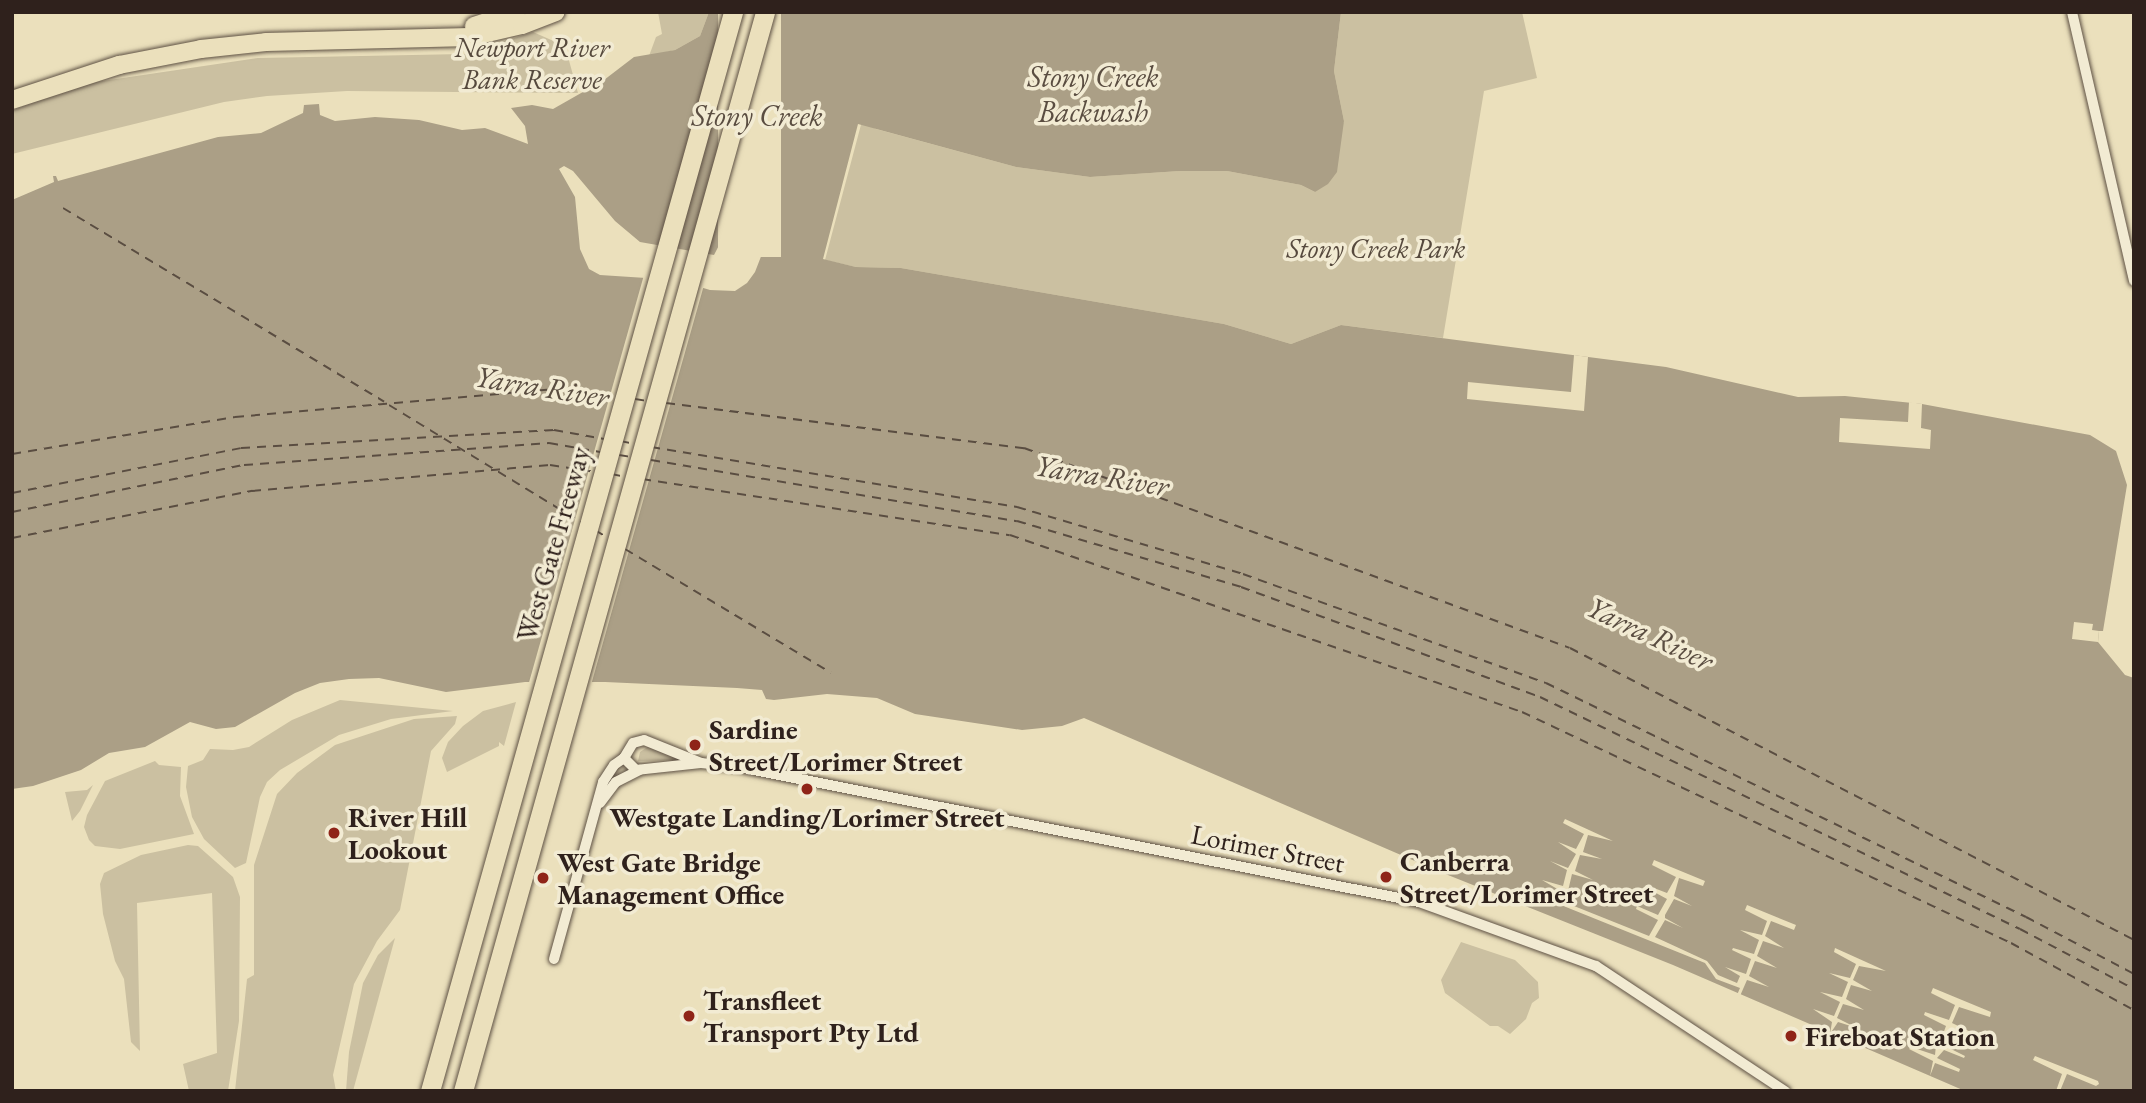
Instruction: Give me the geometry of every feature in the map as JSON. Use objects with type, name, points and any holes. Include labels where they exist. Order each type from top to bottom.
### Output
[{"type":"highway","name":"West Gate Freeway","points":[[430,1091],[733,12]]},
{"type":"highway","name":"West Gate Freeway","points":[[463,1091],[765,12]]},
{"type":"main road","points":[[429,37],[517,12]]},
{"type":"main road","points":[[12,100],[119,65],[201,49],[266,42],[481,35],[522,25],[556,12]]},
{"type":"street","points":[[2072,12],[2134,281]]},
{"type":"street","name":"Lorimer Street","points":[[624,758],[633,743],[645,740],[701,763],[828,783],[1419,901],[1603,970],[1777,1089]]},
{"type":"street","points":[[554,958],[605,778],[614,765],[624,758],[629,766],[640,770]]},
{"type":"street","name":"Lorimer Street","points":[[640,770],[701,763]]},
{"type":"street","points":[[597,808],[616,782],[640,770]]},
{"type":"green space","points":[[658,12],[709,12],[700,36],[675,50],[649,56],[656,37],[662,34]]},
{"type":"green space","name":"Stony Creek Park","points":[[1341,12],[1522,12],[1537,78],[1484,91],[1443,338],[1341,325],[1291,344],[1224,324],[901,268],[856,267],[825,260],[862,121],[876,129],[1016,167],[1090,177],[1227,171],[1301,185],[1315,192],[1344,121],[1334,71]]},
{"type":"green space","name":"Newport River Bank Reserve","points":[[533,32],[565,46],[578,93],[347,91],[267,96],[224,102],[12,154],[12,111],[69,86],[258,58],[464,54]]},
{"type":"green space","points":[[340,700],[453,711],[391,719],[339,735],[280,770],[267,782],[260,797],[246,863],[235,868],[204,839],[192,817],[186,787],[188,766],[203,760],[210,749],[233,750],[249,747],[292,720]]},
{"type":"green space","points":[[516,702],[504,746],[499,742],[499,746],[447,772],[442,758],[448,742],[463,726],[483,711]]},
{"type":"green space","points":[[457,716],[455,724],[431,751],[400,910],[377,941],[354,984],[333,1075],[336,1091],[235,1091],[247,979],[254,975],[254,865],[277,794],[297,773],[335,745],[414,719]]},
{"type":"green space","points":[[649,746],[684,760],[638,761],[640,752]]},
{"type":"green space","points":[[155,761],[159,765],[181,767],[180,796],[194,834],[120,849],[95,846],[89,840],[84,827],[87,815],[105,781]]},
{"type":"green space","points":[[93,785],[72,821],[65,792],[87,790]]},
{"type":"green space","points":[[188,845],[198,846],[233,877],[240,897],[239,1021],[228,1091],[189,1091],[183,1064],[217,1053],[212,893],[137,903],[140,1051],[131,1042],[124,979],[115,961],[103,914],[100,884],[104,873],[141,855]]},
{"type":"green space","points":[[395,938],[353,1091],[346,1091],[349,1052],[363,983],[378,955]]},
{"type":"green space","points":[[1461,942],[1515,960],[1538,982],[1539,998],[1532,1003],[1526,1019],[1510,1034],[1498,1026],[1490,1026],[1445,993],[1441,980]]},
{"type":"water","points":[[709,12],[1341,12],[1334,71],[1344,121],[1337,172],[1328,184],[1315,192],[1301,185],[1227,171],[1090,177],[1016,167],[858,124],[823,259],[856,267],[901,268],[1224,324],[1291,344],[1341,325],[1666,367],[1798,397],[1845,396],[1922,404],[2090,435],[2116,451],[2127,485],[2103,631],[2099,631],[2098,642],[2125,675],[2134,678],[2134,1091],[1965,1091],[1673,965],[1438,871],[1084,718],[1062,726],[1022,730],[915,714],[877,698],[827,694],[774,700],[766,699],[762,690],[605,682],[525,682],[446,692],[379,678],[349,679],[320,683],[295,693],[235,727],[216,729],[190,722],[145,747],[109,753],[81,770],[33,786],[12,789],[12,200],[54,182],[53,176],[56,176],[58,181],[218,137],[261,133],[303,113],[304,105],[319,104],[320,115],[335,121],[375,117],[419,120],[462,130],[485,128],[528,144],[525,126],[511,108],[532,105],[553,109],[604,80],[634,57],[675,50],[700,36]],"holes":[[[564,166],[573,171],[615,221],[640,242],[714,255],[732,220],[745,214],[753,216],[763,227],[767,241],[755,272],[747,283],[735,291],[710,290],[677,280],[600,275],[589,269],[580,249],[575,197],[559,169]]]},
{"type":"pier","points":[[718,12],[781,12],[781,257],[718,257]]},
{"type":"pier","points":[[644,275],[677,277],[704,285],[591,685],[528,686]]},
{"type":"pier","points":[[1574,355],[1588,357],[1584,411],[1467,399],[1468,382],[1571,392]]},
{"type":"pier","points":[[1909,402],[1922,404],[1921,428],[1931,430],[1930,449],[1839,442],[1840,418],[1908,422]]},
{"type":"pier","points":[[2074,622],[2093,624],[2092,630],[2099,631],[2098,642],[2072,639]]},
{"type":"pier","points":[[1565,819],[1613,841],[1588,835],[1583,852],[1602,859],[1580,855],[1575,871],[1593,880],[1572,874],[1568,891],[1586,898],[1567,892],[1562,898],[1564,902],[1649,936],[1658,920],[1636,909],[1637,906],[1658,915],[1667,899],[1645,887],[1646,885],[1667,893],[1676,877],[1652,865],[1654,860],[1705,881],[1703,886],[1679,878],[1674,896],[1692,906],[1674,899],[1665,918],[1683,928],[1665,920],[1655,937],[1707,961],[1718,975],[1737,983],[1740,976],[1725,967],[1746,974],[1751,959],[1732,950],[1733,948],[1754,954],[1759,940],[1740,930],[1762,935],[1767,921],[1745,910],[1747,905],[1796,925],[1794,930],[1771,921],[1765,936],[1784,948],[1763,941],[1757,956],[1777,968],[1755,961],[1749,976],[1769,987],[1747,980],[1740,996],[1737,995],[1740,988],[1716,979],[1705,963],[1556,903],[1559,890],[1542,880],[1563,886],[1567,870],[1550,861],[1568,868],[1576,854],[1558,842],[1576,849],[1584,834],[1563,823]]},
{"type":"pier","points":[[1835,948],[1886,971],[1859,966],[1853,980],[1872,991],[1851,985],[1846,999],[1864,1010],[1843,1004],[1837,1018],[1857,1028],[1838,1022],[1830,1034],[1832,1022],[1813,1009],[1834,1016],[1840,1002],[1820,992],[1842,997],[1848,982],[1829,973],[1850,978],[1856,964],[1834,952]]},
{"type":"pier","points":[[1933,988],[1991,1012],[1990,1017],[1959,1007],[1952,1023],[1977,1035],[1976,1037],[1949,1029],[1943,1045],[1965,1056],[1964,1058],[1944,1050],[1937,1058],[1960,1069],[1959,1072],[1935,1063],[1930,1076],[1933,1061],[1909,1049],[1911,1047],[1935,1055],[1936,1045],[1915,1036],[1916,1034],[1940,1042],[1946,1026],[1924,1015],[1925,1012],[1949,1020],[1955,1005],[1931,993]]},
{"type":"pier","points":[[2035,1056],[2098,1081],[2099,1084],[2096,1086],[2067,1074],[2060,1091],[2056,1091],[2062,1074],[2033,1060]]},
{"type":"ferry route","points":[[63,208],[384,402]]},
{"type":"ferry route","points":[[12,454],[235,417],[553,389],[615,397]]},
{"type":"ferry route","points":[[635,399],[647,401]]},
{"type":"ferry route","points":[[666,403],[1024,448],[1570,648],[2134,940]]},
{"type":"ferry route","points":[[389,405],[581,522]]},
{"type":"ferry route","points":[[12,493],[241,448],[554,430],[604,439]]},
{"type":"ferry route","points":[[620,441],[635,444]]},
{"type":"ferry route","points":[[12,512],[244,465],[549,443],[600,452]]},
{"type":"ferry route","points":[[651,447],[1017,507],[1243,574],[1546,683],[2026,917],[2134,974]]},
{"type":"ferry route","points":[[619,455],[631,457]]},
{"type":"ferry route","points":[[651,460],[1017,521],[1241,587],[1540,697],[2020,929],[2134,989]]},
{"type":"ferry route","points":[[12,538],[252,491],[550,465],[595,472]]},
{"type":"ferry route","points":[[611,474],[626,477]]},
{"type":"ferry route","points":[[642,479],[1010,535],[1522,712],[2011,943],[2134,1010]]},
{"type":"ferry route","points":[[595,530],[608,538]]},
{"type":"ferry route","points":[[625,549],[831,673]]},
{"type":"place","name":"Sardine Street/Lorimer Street","points":[[695,745]]},
{"type":"place","name":"Westgate Landing/Lorimer Street","points":[[807,789]]},
{"type":"place","name":"River Hill Lookout","points":[[334,833]]},
{"type":"place","name":"Canberra Street/Lorimer Street","points":[[1386,877]]},
{"type":"place","name":"West Gate Bridge Management Office","points":[[543,878]]},
{"type":"place","name":"Transfleet Transport Pty Ltd","points":[[689,1016]]},
{"type":"place","name":"Fireboat Station","points":[[1791,1036]]},
{"type":"water label","name":"Stony Creek Backwash","points":[[1093,94]]},
{"type":"water label","name":"Stony Creek","points":[[757,116]]},
{"type":"water label","name":"Yarra River","points":[[542,387]]},
{"type":"water label","name":"Yarra River","points":[[1102,476]]},
{"type":"water label","name":"Yarra River","points":[[1650,634]]}]
